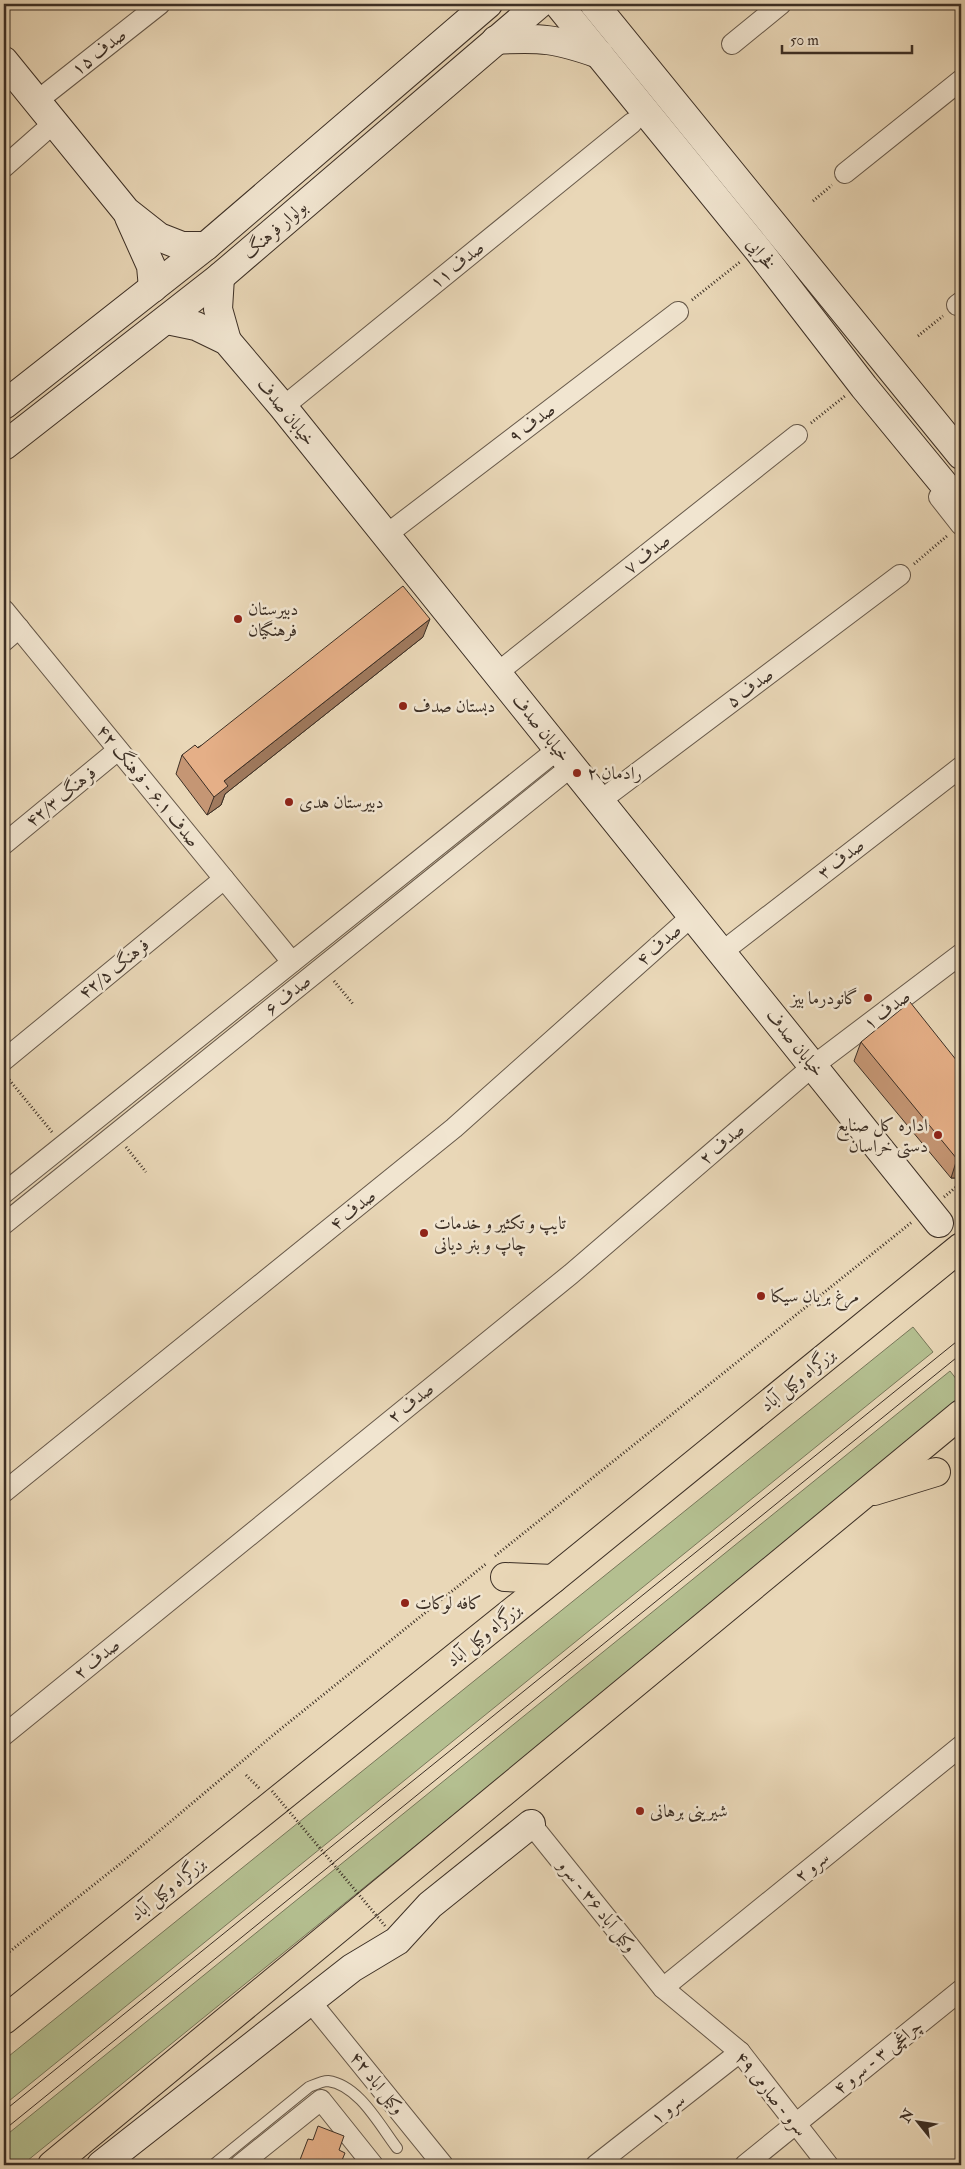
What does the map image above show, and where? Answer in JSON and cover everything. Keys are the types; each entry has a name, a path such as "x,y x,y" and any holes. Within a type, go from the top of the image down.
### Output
{"highway":[{"name":"بزرگراه وکیل آباد","path":"4,2020 553,1579 961,1247"},
{"path":"52,2165 961,1414"},
{"path":"861,1495 936,1472"},
{"path":"506,1577 553,1579"}],"street":[{"name":"صدف ۱۵","path":"37,101 160,4"},
{"name":"بولوار فرهنگ","path":"4,446 220,278 539,4"},
{"name":"فخرایی","path":"558,4 759,251 864,387 961,505"},
{"name":"فخرایی","path":"594,4 619,32 961,455"},
{"path":"619,32 622,4"},
{"path":"732,44 781,4"},
{"name":"بولوار فرهنگ","path":"4,405 206,246 481,7"},
{"path":"496,40 537,37 599,54"},
{"path":"4,61 126,211 159,237 182,246 206,246"},
{"path":"845,173 961,80"},
{"path":"4,167 55,122"},
{"name":"صدف ۱۱","path":"283,407 632,123"},
{"path":"126,211 151,266 153,288"},
{"path":"748,256 961,525"},
{"path":"220,278 218,309 227,341"},
{"name":"صدف ۹","path":"386,535 678,312"},
{"path":"166,320 196,326 227,341"},
{"name":"خیابان صدف","path":"227,341 283,407 933,1216"},
{"path":"36,380 55,406"},
{"name":"صدف ۷","path":"496,673 797,434"},
{"name":"صدف ۵","path":"600,801 900,576"},
{"name":"صدف ۶.۱ - فرهنگ ۴۲","path":"4,610 292,962"},
{"path":"4,641 19,628"},
{"name":"فرهنگ ۴۲/۳","path":"4,844 118,750"},
{"name":"صدف ۶","path":"4,1193 292,962 565,757"},
{"name":"صدف ۶","path":"4,1224 323,967 565,757"},
{"name":"صدف ۳","path":"722,952 961,766"},
{"name":"فرهنگ ۴۲/۵","path":"4,1060 224,879"},
{"name":"صدف ۴","path":"4,1492 454,1128 692,916"},
{"name":"صدف ۱","path":"813,1066 961,954"},
{"name":"صدف ۲","path":"4,1735 570,1274 813,1066"},
{"path":"132,1091 146,1110"},
{"name":"سرو ۲","path":"663,1988 961,1746"},
{"path":"101,2165 352,1968 397,1941 430,1905 531,1824"},
{"name":"وکیل آباد ۳۶ - سرو","path":"531,1824 663,1988"},
{"name":"سرو - صارمی ۴۹","path":"663,1988 740,2052 828,2165"},
{"name":"چراغچی ۳ - سرو ۴","path":"745,2165 961,1990"},
{"name":"وکیل اباد ۴۲","path":"310,2001 443,2165"},
{"name":"سرو ۱","path":"596,2165 740,2052"},
{"path":"229,2163 321,2100 373,2165"}],"lane":[{"path":"229,2163 309,2087 326,2081 341,2085 357,2097 397,2148"}],"path":[{"path":"813,201 845,173"},
{"path":"678,312 748,256"},
{"path":"918,336 959,304"},
{"path":"797,434 854,390"},
{"path":"900,576 961,525"},
{"path":"323,967 353,1004"},
{"path":"4,1072 64,1146"},
{"path":"116,1134 146,1172"},
{"path":"4,1956 125,1860 272,1736 933,1216 961,1183"},
{"path":"246,1775 262,1790"},
{"path":"272,1791 386,1927"}],"green space":[{"path":"913,1327 933,1352 4,2105 4,2060"},
{"path":"950,1371 961,1385 961,1403 22,2165 4,2165 4,2137"}],"building":[{"path":"403,586 430,619 224,781 228,786 214,797 182,755 195,745 198,748"},
{"name":"اداره کل صنایع دستی خراسان","path":"910,1002 961,1066 961,1160 957,1159 861,1042"},
{"path":"318,2126 344,2136 339,2150 345,2153 340,2165 298,2165 308,2139 313,2140"}],"tram line":[{"path":"4,2111 961,1338"},
{"path":"4,2130 961,1354"}],"place":[{"name":"دبیرستان فرهنگیان","path":"238,619"},
{"name":"دبستان صدف","path":"403,706"},
{"name":"رادمان ۲","path":"577,773"},
{"name":"دبیرستان هدی","path":"289,802"},
{"name":"گانودرما بیز","path":"868,998"},
{"name":"اداره کل صنایع دستی خراسان","path":"938,1135"},
{"name":"تایپ و تکثیر و خدمات چاپ و بنر دیانی","path":"424,1233"},
{"name":"مرغ بریان سیکا","path":"761,1296"},
{"name":"کافه لوکات","path":"405,1603"},
{"name":"شیرینی برهانی","path":"640,1811"}]}
